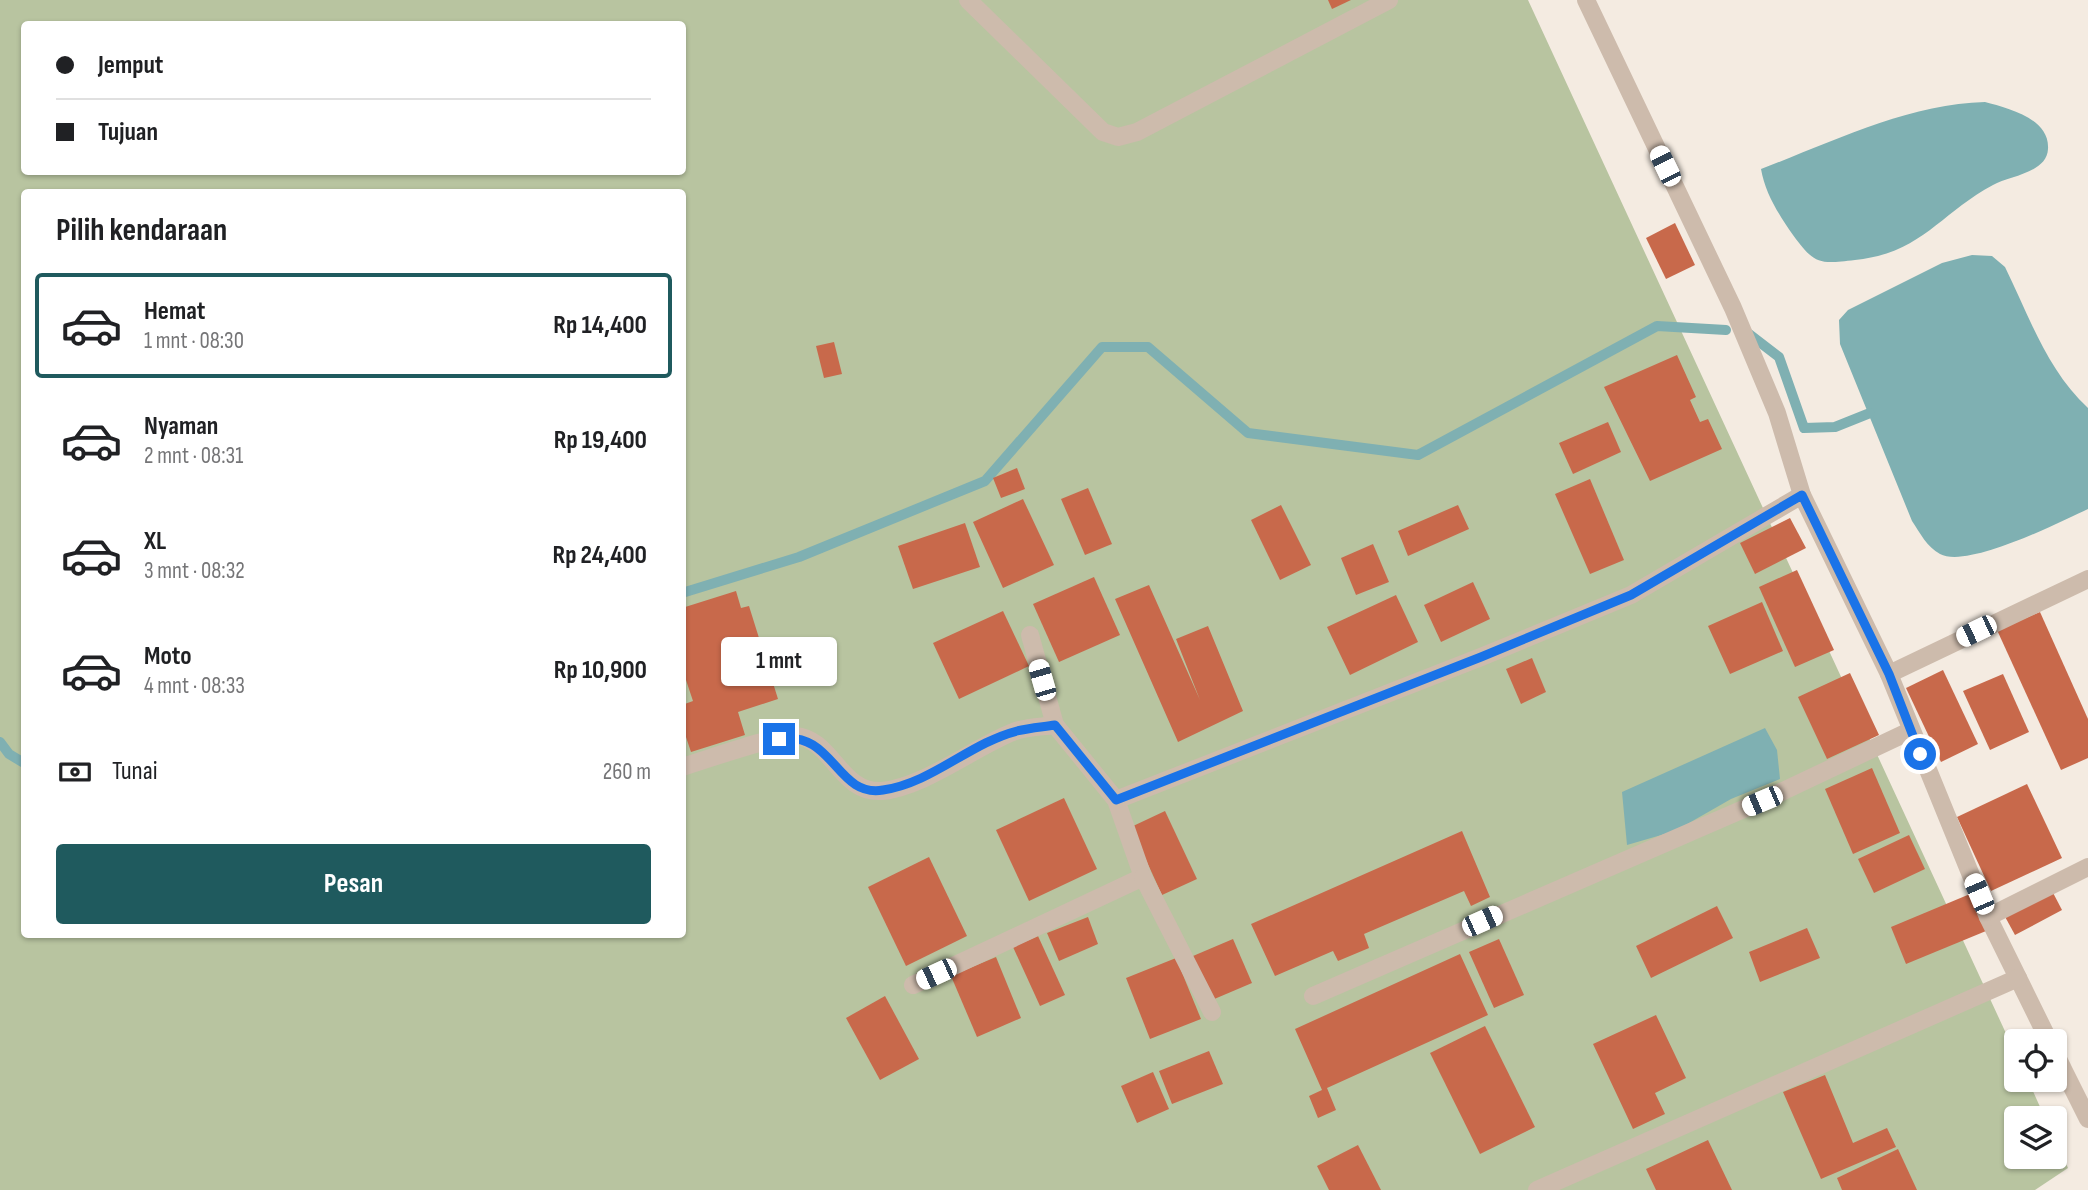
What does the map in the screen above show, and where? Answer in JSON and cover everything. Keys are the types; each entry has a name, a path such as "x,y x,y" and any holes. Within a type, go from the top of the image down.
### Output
{"street":[{"path":"968,0 1103,132 1118,136 1137,132 1389,0"},
{"path":"1586,0 1738,319 1777,413 1802,495 1889,674 1988,917 2043,1029"},
{"path":"1116,800 1481,657 1631,595 1802,495"},
{"path":"1889,674 2088,579"},
{"path":"1030,635 1055,725 1116,800 1143,877 1212,1013"},
{"path":"686,766 796,736 818,746 843,776 865,788 881,791 913,781 1015,731 1055,725"},
{"path":"1313,996 1762,801 1910,731"},
{"path":"1988,917 2088,867"},
{"path":"913,985 1143,877"},
{"path":"1537,1190 1607,1156 2018,978"},
{"path":"2067,1077 2088,1119"}],"green space":[{"path":"0,0 1528,0 2004,1029 2004,1092 2033,1092 2040,1106 2004,1106 2004,1169 2066,1169 2035,1190 0,1190"}],"water":[{"path":"1985,102 2015,111 2035,122 2047,138 2046,157 2034,169 1993,185 1974,196 1929,231 1897,249 1855,260 1819,260 1807,252 1793,235 1769,195 1761,169 1899,117 1956,104"},
{"path":"1972,255 1992,256 2005,267 2050,360 2088,408 2088,509 1992,550 1953,557 1940,554 1931,548 1912,521 1840,344 1839,320 1848,310 1942,263"},
{"path":"1765,728 1777,750 1780,779 1731,799 1675,831 1627,845 1622,792"}],"building":[{"path":"1328,0 1351,0 1332,9"},
{"path":"1675,223 1695,265 1666,279 1646,238"},
{"path":"834,342 842,374 824,378 816,346"},
{"path":"1677,355 1696,397 1690,400 1700,422 1708,419 1722,449 1650,481 1604,387"},
{"path":"1608,422 1621,452 1573,474 1559,443"},
{"path":"1017,468 1025,489 1001,498 993,478"},
{"path":"1590,479 1624,560 1590,574 1555,494"},
{"path":"1088,488 1112,544 1085,555 1061,499"},
{"path":"1023,499 1054,565 1003,588 973,522"},
{"path":"1281,505 1311,565 1280,580 1251,520"},
{"path":"1458,505 1469,529 1408,556 1398,531"},
{"path":"1790,518 1806,548 1755,574 1740,543"},
{"path":"965,523 980,567 913,589 898,546"},
{"path":"1373,544 1389,582 1356,595 1341,558"},
{"path":"1797,570 1834,650 1795,667 1759,587"},
{"path":"1094,577 1120,635 1059,662 1033,604"},
{"path":"1473,582 1490,619 1441,642 1424,605"},
{"path":"1149,585 1200,700 1176,639 1208,626 1243,711 1178,742 1115,599"},
{"path":"736,591 741,608 749,606 778,699 738,712 745,735 691,752 686,737 686,704 693,701 686,680 686,607"},
{"path":"1396,595 1418,642 1350,675 1327,627"},
{"path":"1762,602 1783,651 1730,674 1708,626"},
{"path":"1003,611 1029,666 959,699 933,643"},
{"path":"2040,612 2088,719 2088,758 2061,770 1997,630"},
{"path":"1532,658 1546,692 1521,704 1506,669"},
{"path":"1943,670 1978,744 1941,762 1906,688"},
{"path":"1850,673 1879,735 1827,759 1798,697"},
{"path":"2003,674 2029,732 1990,750 1963,691"},
{"path":"1872,768 1900,833 1853,854 1825,789"},
{"path":"2027,784 2062,858 1991,891 1957,817"},
{"path":"1064,798 1097,869 1029,901 996,830"},
{"path":"1165,811 1197,879 1162,895 1131,827"},
{"path":"1462,831 1490,897 1471,906 1464,891 1364,934 1369,948 1338,961 1333,951 1275,976 1251,924"},
{"path":"1909,835 1925,869 1874,893 1858,859"},
{"path":"929,857 967,936 906,966 868,887"},
{"path":"2050,887 2062,910 2015,935 2003,913"},
{"path":"1970,894 1986,931 1906,964 1891,927"},
{"path":"1717,906 1733,938 1651,978 1636,946"},
{"path":"1088,917 1098,944 1059,961 1047,933"},
{"path":"1807,928 1820,958 1760,982 1749,952"},
{"path":"1038,936 1065,995 1040,1006 1013,947"},
{"path":"1233,939 1252,983 1212,1000 1193,956"},
{"path":"1499,939 1524,995 1494,1008 1469,952"},
{"path":"1460,954 1488,1015 1327,1088 1336,1110 1318,1118 1309,1096 1322,1090 1295,1029"},
{"path":"996,957 1021,1018 977,1037 951,976"},
{"path":"1176,958 1201,1019 1150,1039 1126,978"},
{"path":"885,996 919,1059 880,1080 846,1018"},
{"path":"1656,1015 1686,1078 1655,1093 1665,1114 1633,1129 1593,1044"},
{"path":"1485,1026 1535,1127 1480,1154 1430,1053"},
{"path":"1209,1051 1223,1084 1172,1104 1159,1071"},
{"path":"1153,1072 1169,1109 1137,1123 1121,1086"},
{"path":"1825,1075 1853,1143 1887,1128 1896,1147 1821,1179 1783,1092"},
{"path":"1708,1140 1732,1190 1656,1190 1646,1169"},
{"path":"1358,1145 1381,1190 1329,1190 1317,1166"},
{"path":"1898,1149 1917,1190 1842,1190 1837,1178"}],"waterway":[{"path":"686,592 799,557 985,481 1102,347 1148,347 1248,433 1418,455 1657,326 1726,330"},
{"path":"1749,334 1779,357 1804,428 1835,427 1870,413"},
{"path":"0,742 9,754 21,761"}],"route":[{"path":"779,739 796,736 818,746 843,776 865,788 881,791 913,781 1015,731 1055,725 1116,800 1481,657 1631,595 1802,495 1889,674 1920,754"}]}
